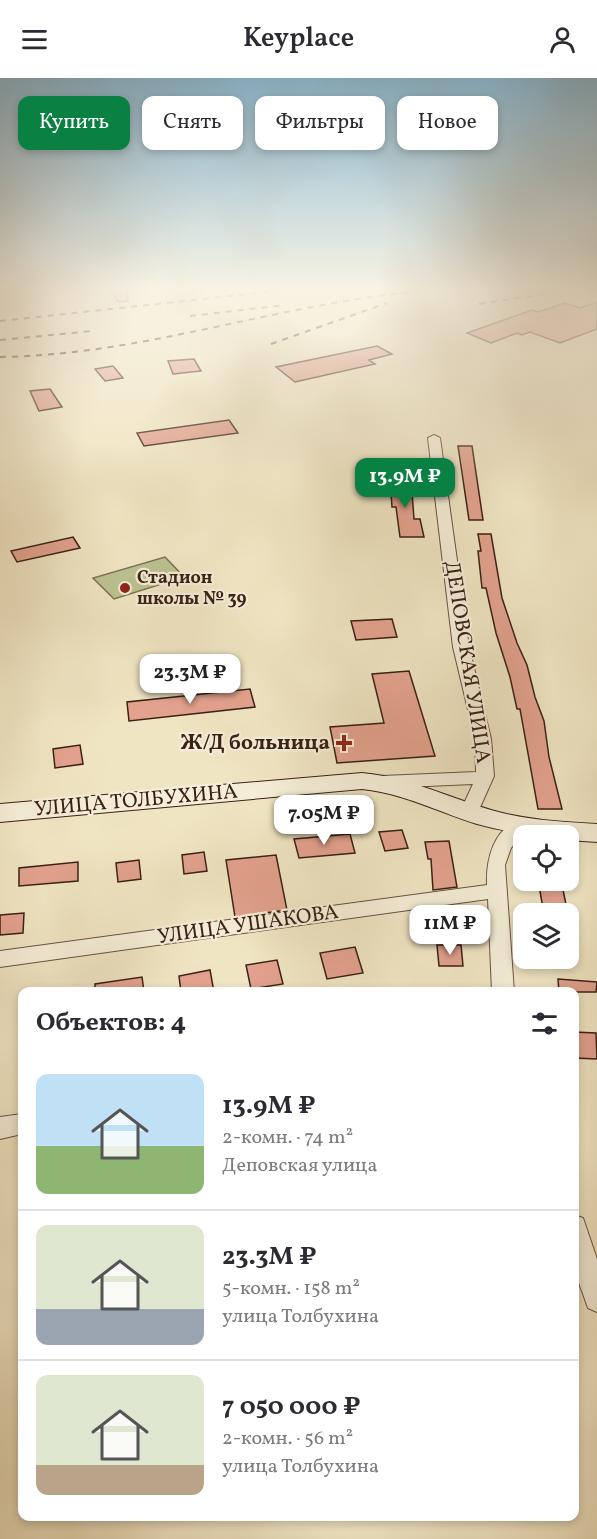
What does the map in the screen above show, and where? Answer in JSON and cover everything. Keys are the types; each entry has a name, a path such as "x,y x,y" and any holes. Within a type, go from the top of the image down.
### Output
{"street":[{"name":"ДЕПОВСКАЯ УЛИЦА","path":"434,438 461,647 483,739 485,776 469,812"},
{"name":"УЛИЦА ТОЛБУХИНА","path":"0,813 345,782 457,780 485,776"},
{"name":"УЛИЦА ТОЛБУХИНА","path":"379,782 400,786 469,812 517,825"},
{"name":"УЛИЦА ТОЛБУХИНА","path":"579,832 597,833"},
{"path":"503,987 496,864 502,845 513,834"},
{"name":"УЛИЦА УШАКОВА","path":"0,959 496,891"},
{"path":"0,1128 18,1125"},
{"path":"579,1243 597,1299"}],"green space":[{"name":"Стадион школы № 39","path":"165,557 184,577 114,599 93,578"}],"building":[{"path":"333,355 387,355 369,360 375,364 295,382 276,367"},
{"path":"194,359 201,371 173,374 168,361"},
{"path":"113,366 123,378 105,381 95,369"},
{"path":"50,389 62,407 39,411 30,391"},
{"path":"229,420 238,433 144,446 137,433"},
{"path":"458,446 472,446 483,520 469,520"},
{"path":"390,479 411,480 414,519 420,519 424,537 400,537 396,507 392,507"},
{"path":"478,534 491,534 502,598 527,665 544,721 549,757 562,809 538,809 520,709 517,709 486,588 482,588"},
{"path":"73,537 80,548 17,562 11,551"},
{"path":"392,619 397,637 356,640 351,621"},
{"path":"409,671 435,756 337,763 330,727 384,723 372,674"},
{"path":"250,689 255,707 129,721 127,702"},
{"path":"80,745 83,764 55,768 53,749"},
{"path":"402,830 408,848 385,851 379,832"},
{"path":"350,834 355,853 299,858 294,839"},
{"path":"449,841 457,887 433,890 431,859 428,859 425,842"},
{"path":"204,852 207,871 184,874 182,855"},
{"path":"276,855 287,910 235,917 226,860"},
{"path":"139,860 141,879 118,882 116,863"},
{"path":"78,862 78,881 19,886 19,868"},
{"path":"540,891 563,891 566,903 542,903"},
{"path":"24,913 23,933 0,935 0,915"},
{"path":"437,945 461,945 463,966 439,966"},
{"path":"355,947 363,973 327,979 320,953"},
{"path":"277,960 283,984 251,987 246,965"},
{"path":"210,970 213,987 180,987 179,976"},
{"path":"142,977 143,987 95,987 95,984"},
{"path":"558,979 597,982 596,992 579,992 579,987 559,987"},
{"path":"579,1032 596,1033 597,1059 579,1058"}],"railway":[{"path":"0,357 38,355"}],"place":[{"name":"Стадион школы № 39","path":"125,588"},
{"name":"Ж/Д больница","path":"344,743"}]}
